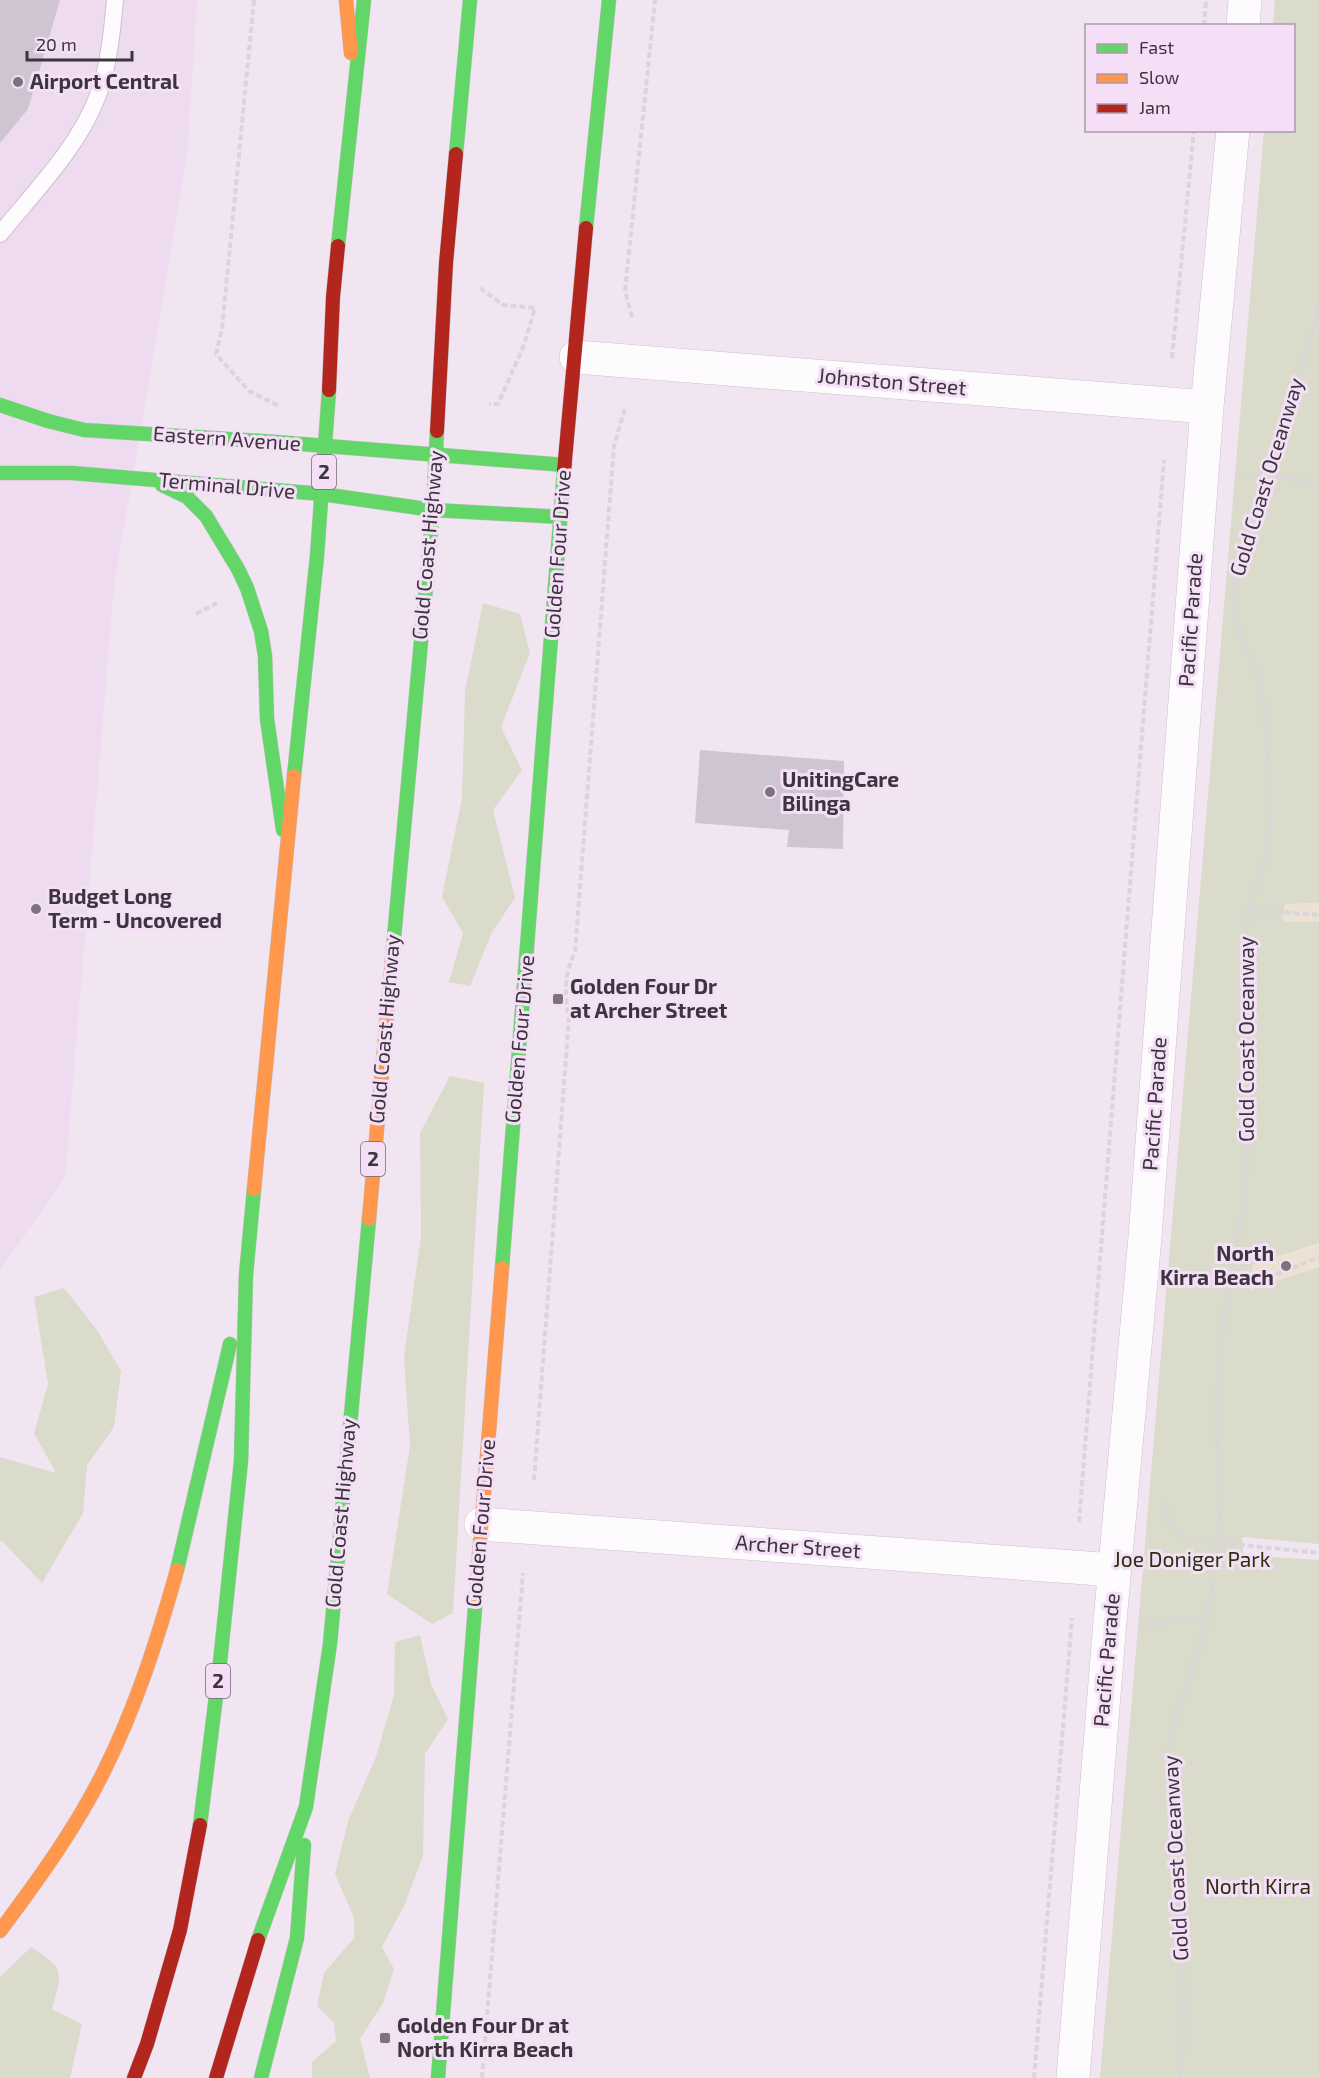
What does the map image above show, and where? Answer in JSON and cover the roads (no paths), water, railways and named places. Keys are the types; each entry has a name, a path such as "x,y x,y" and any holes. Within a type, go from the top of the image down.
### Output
{"main road":[{"path":"346,0 354,94"},
{"name":"2","path":"134,2078 147,2044 180,1930 201,1819 219,1672 241,1461 246,1275 322,495 333,297 364,0"},
{"name":"Gold Coast Highway","path":"216,2078 262,1927 306,1808 330,1644 432,510 446,263 470,0"},
{"name":"Golden Four Drive","path":"438,2078 565,465 609,0"},
{"name":"Eastern Avenue","path":"0,405 84,430 565,465"},
{"name":"Terminal Drive","path":"0,473 72,472 322,495 432,510 561,517"},
{"path":"141,479 179,492 196,505 206,516 247,588 261,631 265,656 267,719 286,849"},
{"path":"0,1931 49,1866 86,1806 115,1748 141,1686 161,1629 177,1568 246,1275"},
{"path":"261,2078 297,1938 306,1808"}],"street":[{"path":"1243,24 1245,0"},
{"name":"Pacific Parade","path":"1073,2078 1114,1570 1145,1237 1207,407 1233,132"},
{"name":"Johnston Street","path":"576,357 1207,407"},
{"name":"Archer Street","path":"481,1524 1114,1570"}],"lane":[{"path":"0,234 72,144 98,96 111,40 115,0"}],"place":[{"name":"Airport Central","path":"18,82"},
{"name":"UnitingCare Bilinga","path":"770,792"},
{"name":"Budget Long Term - Uncovered","path":"36,909"},
{"name":"Golden Four Dr at Archer Street","path":"558,999"},
{"name":"North Kirra Beach","path":"1286,1266"},
{"name":"Golden Four Dr at North Kirra Beach","path":"385,2038"}],"park label":[{"name":"Joe Doniger Park","path":"1192,1560"},
{"name":"North Kirra","path":"1258,1887"}]}
